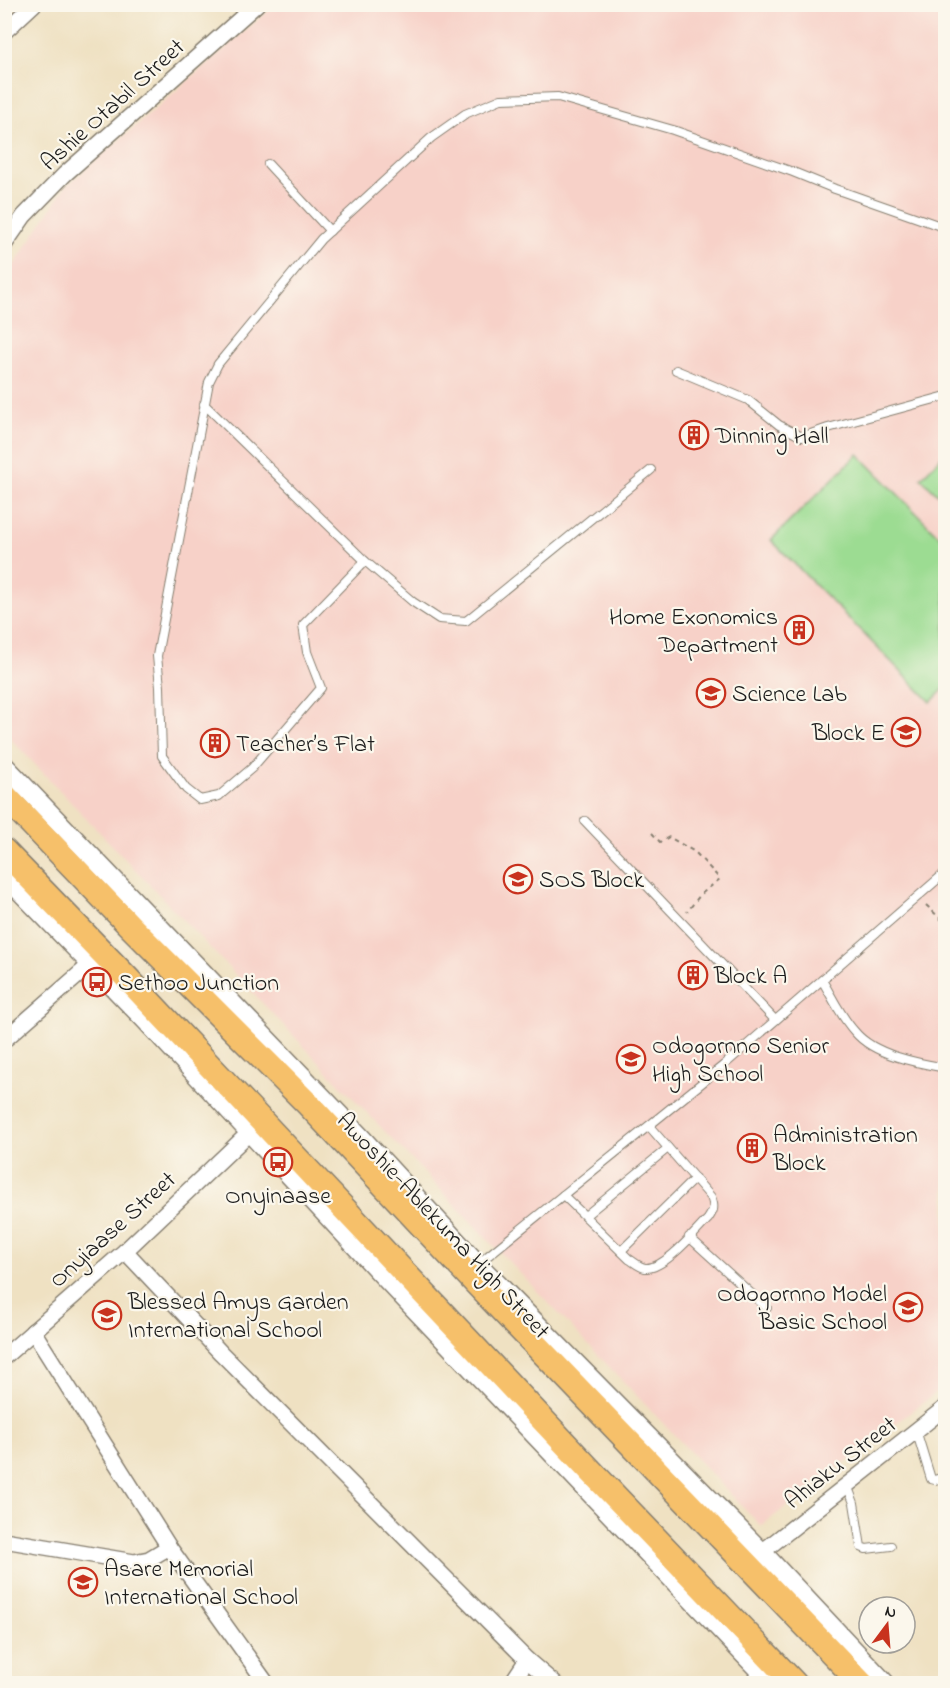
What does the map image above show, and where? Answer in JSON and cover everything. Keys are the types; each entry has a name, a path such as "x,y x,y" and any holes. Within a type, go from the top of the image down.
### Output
{"main road":[{"name":"Awoshie-Ablekuma High Street","path":"4,795 130,926 299,1095 353,1140 474,1281 862,1683"},
{"path":"4,851 126,977 391,1271 597,1477 795,1683"},
{"path":"126,977 144,1019"}],"street":[{"path":"4,32 34,4"},
{"name":"Ashie Otabil Street","path":"4,245 24,216 54,186 257,4"},
{"name":"Awoshie-Ablekuma High Street","path":"4,765 353,1140 762,1552 886,1683"},
{"path":"4,875 144,1019 249,1133 391,1271 772,1683"},
{"path":"4,1040 91,964"},
{"name":"Onyiaase Street","path":"4,1357 125,1251 249,1133"},
{"path":"125,1251 221,1353 527,1660 555,1683"},
{"path":"33,1331 169,1546 264,1683"},
{"name":"Ahiaku Street","path":"762,1552 945,1407"},
{"path":"4,1540 134,1562 149,1559 169,1546"},
{"path":"511,1683 527,1660"}],"lane":[{"path":"365,561 303,625 307,652 321,688 252,768 219,796 200,800 186,789 162,756 157,656 209,382 218,364 321,239 431,138 465,114 501,99 558,97 673,130 945,228"},
{"path":"268,164 330,231"},
{"path":"676,370 748,400 779,425 802,437 945,396"},
{"path":"204,404 365,561 413,602 439,620 466,621 651,470"},
{"path":"585,821 775,1020"},
{"path":"478,1264 724,1065 945,872"},
{"path":"822,980 848,1022 863,1040 894,1055 945,1068"},
{"path":"563,1195 639,1266 653,1267 663,1262 708,1219 714,1205 711,1197 649,1126"},
{"path":"585,1216 668,1148"},
{"path":"621,1251 695,1178"},
{"path":"689,1237 766,1308"},
{"path":"916,1430 931,1479 935,1480 945,1476"},
{"path":"847,1485 854,1503 861,1548 866,1550 891,1546"}],"path":[{"path":"652,832 660,842 669,837 695,852 720,879 700,896 686,914"},
{"path":"918,896 945,924"}],"shaded area":[{"name":"Odogornno Senior High School","path":"275,5 945,5 945,1394 941,1389 761,1526 5,733 5,279 65,187"}],"green space":[{"path":"945,453 945,501 921,478"},
{"path":"858,454 945,542 945,688 931,702 771,540"}],"place":[{"name":"Dinning Hall","path":"694,435"},
{"name":"Home Exonomics Department","path":"799,630"},
{"name":"Science Lab","path":"711,693"},
{"name":"Block E","path":"906,732"},
{"name":"Teacher’s Flat","path":"215,743"},
{"name":"SOS Block","path":"518,879"},
{"name":"Block A","path":"693,975"},
{"name":"Sethoo Junction","path":"97,982"},
{"name":"Odogornno Senior High School","path":"631,1059"},
{"name":"Administration Block","path":"752,1148"},
{"name":"Onyinaase","path":"278,1162"},
{"name":"Odogornno Model Basic School","path":"908,1307"},
{"name":"Blessed Amys Garden International School","path":"107,1315"},
{"name":"Asare Memorial International School","path":"83,1582"}]}
